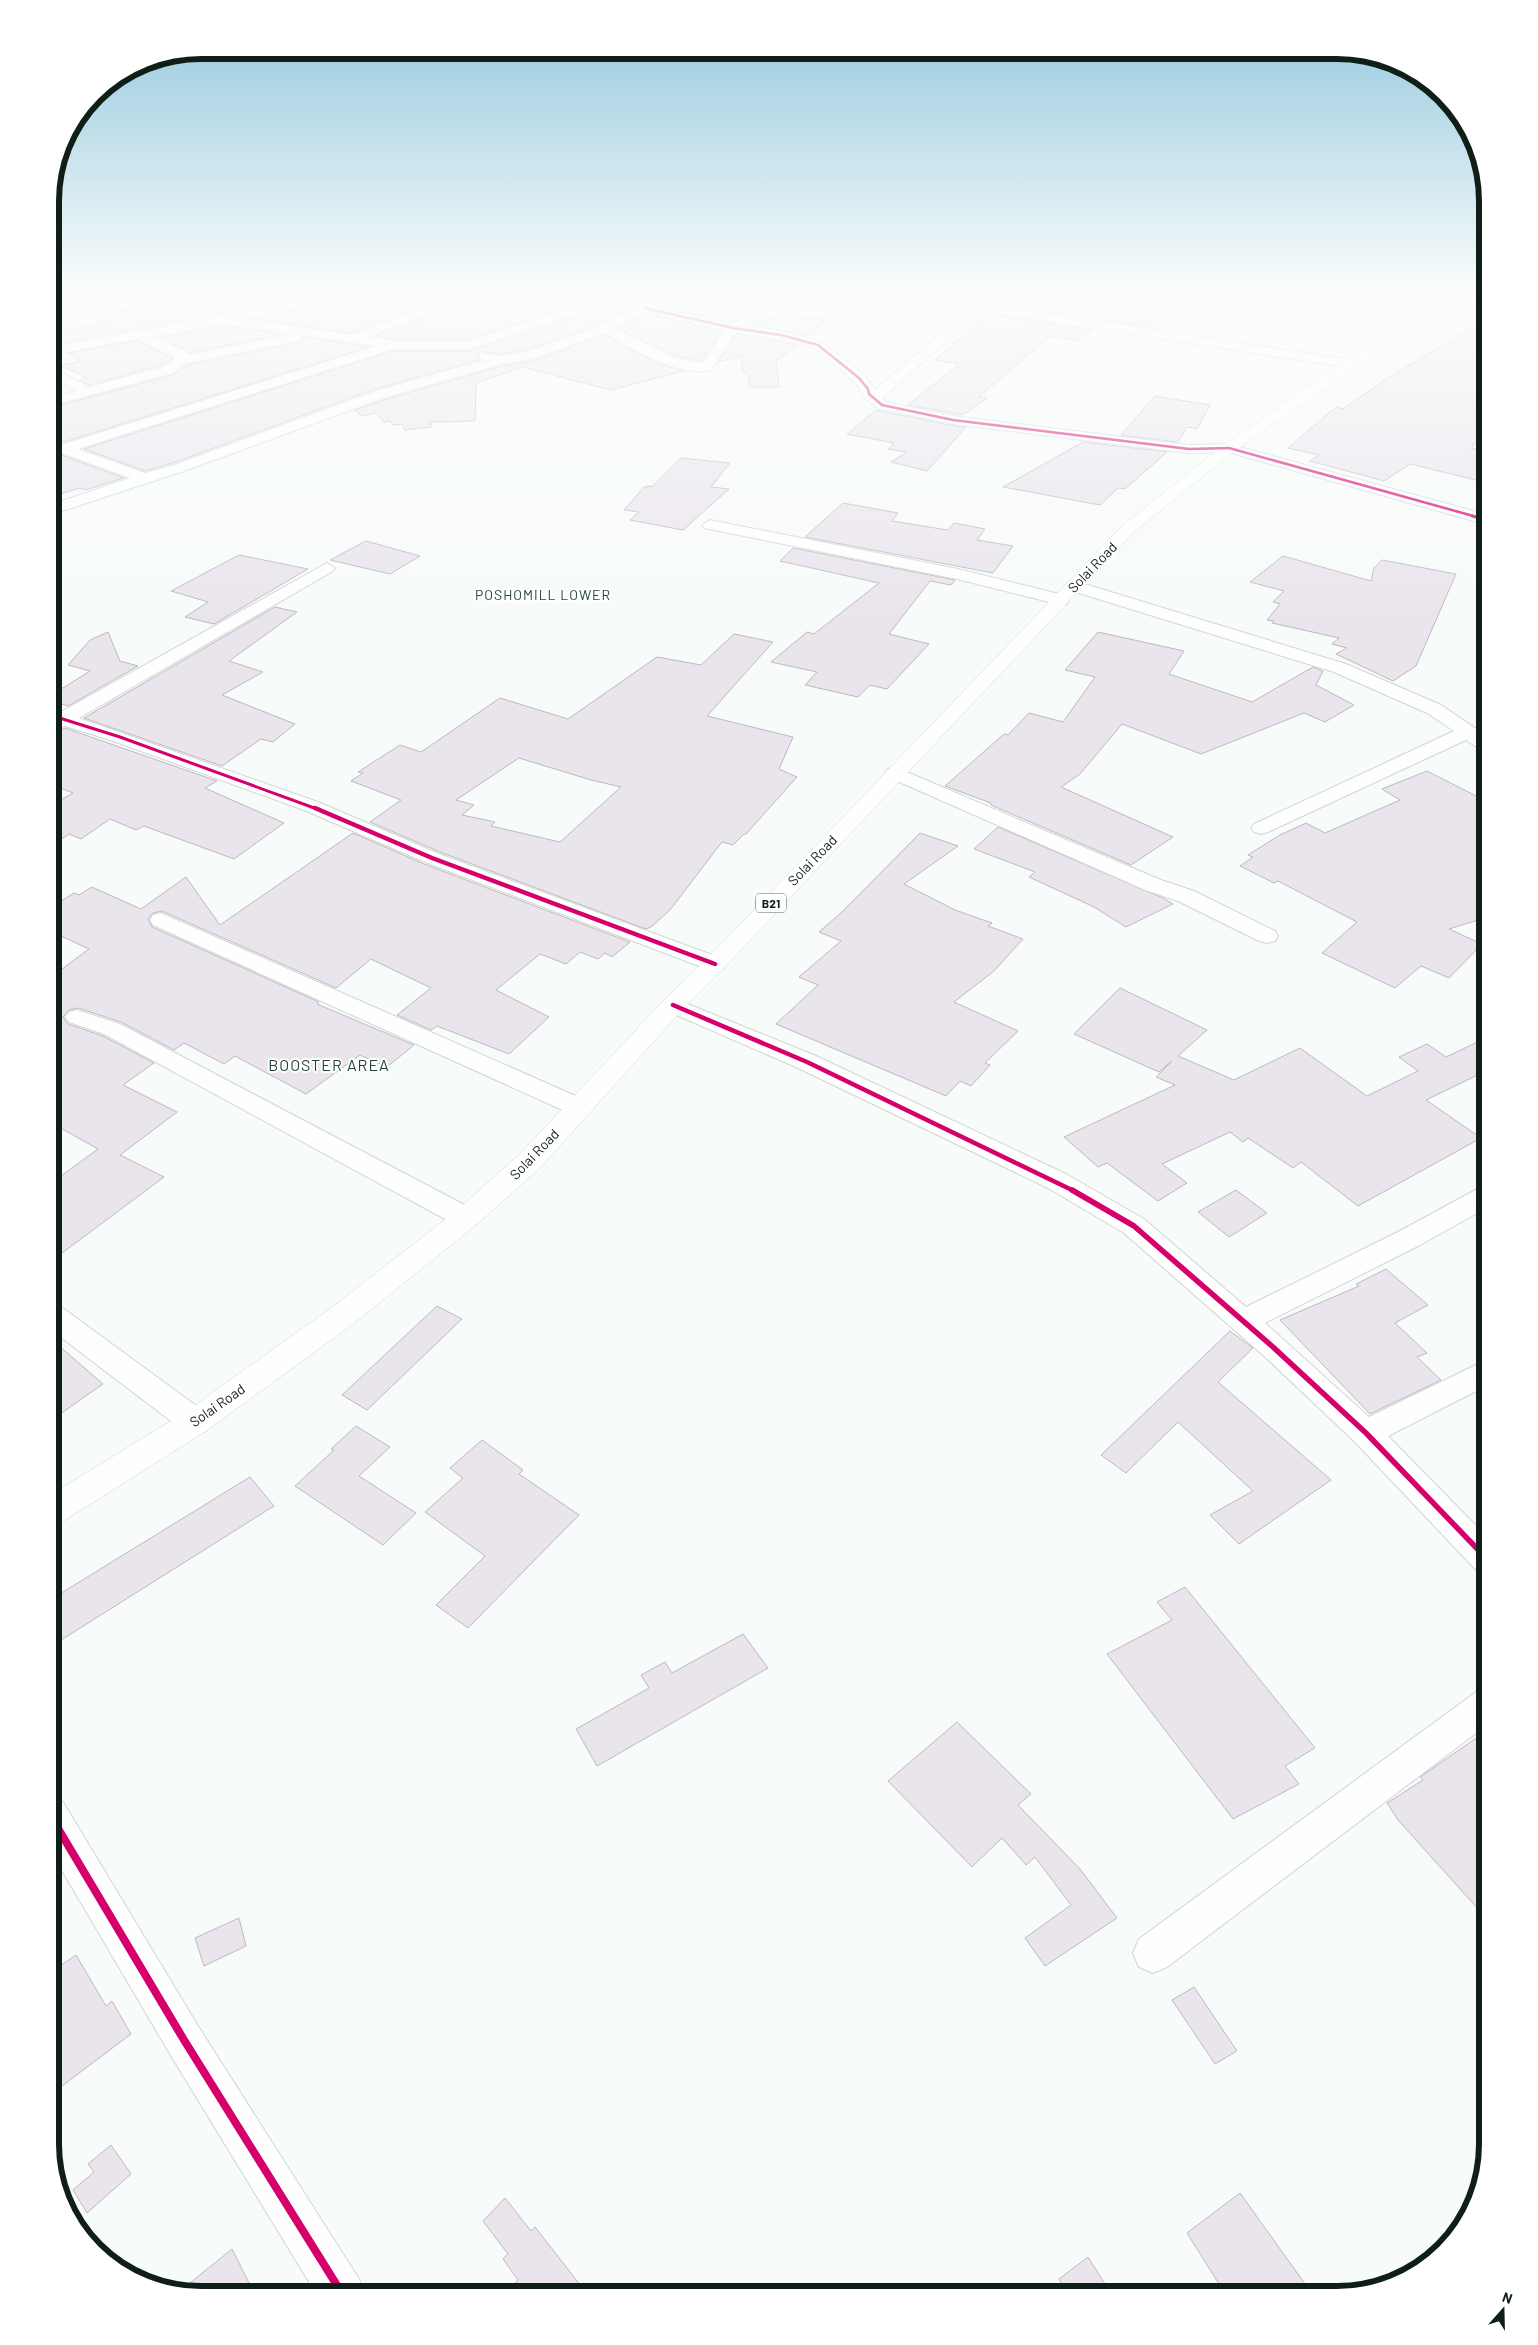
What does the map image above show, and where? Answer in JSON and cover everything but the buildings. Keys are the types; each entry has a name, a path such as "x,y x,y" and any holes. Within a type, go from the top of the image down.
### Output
{"highway":[{"name":"Solai Road","path":"59,1506 195,1422 342,1316 466,1218 530,1161 672,1005 715,964 1127,530 1229,448 1295,402"}],"street":[{"path":"64,449 212,402"},
{"path":"59,507 182,467 358,402"},
{"path":"879,402 882,405 953,420 1188,449 1229,448 1479,517"},
{"path":"59,447 144,478"},
{"path":"710,525 958,574 1068,593 1340,668 1434,709 1479,740"},
{"path":"59,718 327,568"},
{"path":"59,721 120,737 311,806 432,858 715,964"},
{"path":"1261,828 1466,732"},
{"path":"895,773 1153,885 1186,896 1267,936"},
{"path":"161,920 578,1107"},
{"path":"672,1005 808,1062 1057,1181 1134,1226 1243,1321 1366,1433 1479,1551"},
{"path":"77,1017 112,1029 466,1218"},
{"path":"1243,1321 1410,1238 1479,1200"},
{"path":"59,1321 195,1422"},
{"path":"1366,1433 1479,1376"},
{"path":"1153,1953 1479,1710"},
{"path":"59,1831 184,2040 337,2286"}],"cycle path":[{"path":"879,402 882,405 953,420 1189,449 1229,448 1479,517"},
{"path":"59,718 120,737 311,806 432,858 715,964"},
{"path":"673,1005 807,1062 1057,1181 1134,1226 1273,1347 1366,1433 1479,1551"},
{"path":"59,1830 184,2040 337,2286"}],"district":[{"name":"POSHOMILL LOWER","path":"543,594"},
{"name":"BOOSTER AREA","path":"329,1064"}]}
